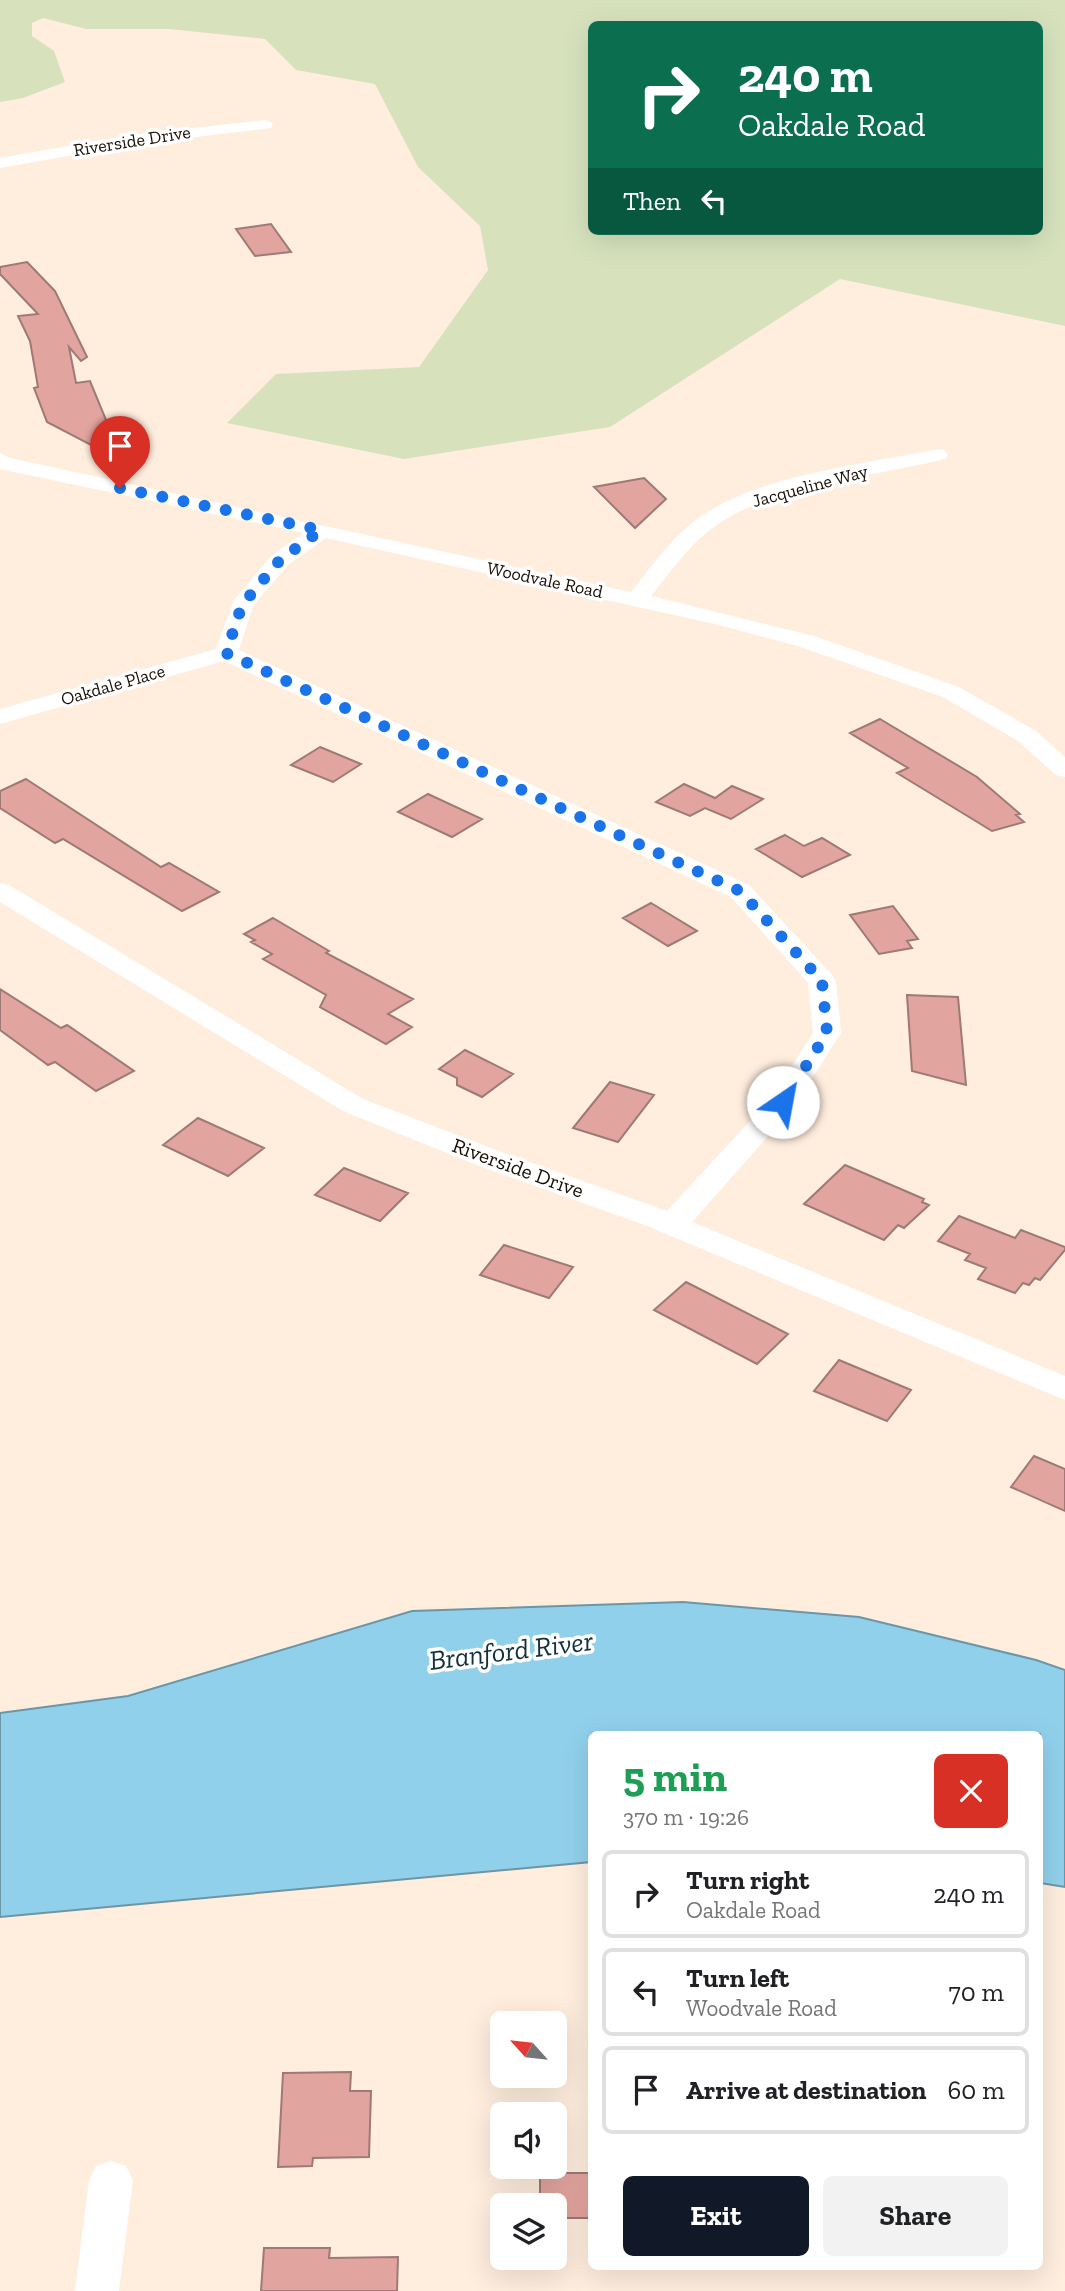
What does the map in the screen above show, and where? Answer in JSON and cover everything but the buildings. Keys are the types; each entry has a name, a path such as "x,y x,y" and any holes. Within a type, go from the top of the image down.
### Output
{"street":[{"name":"Riverside Drive","path":"0,163 130,140 265,125"},
{"name":"Jacqueline Way","path":"636,600 704,525 733,506 792,487 938,455"},
{"name":"Woodvale Road","path":"5,465 321,530 806,641 951,692 1027,736 1065,769"},
{"path":"321,530 280,560 242,605 226,653 740,891 822,981 827,1033 783,1102 672,1225"},
{"name":"Oakdale Place","path":"0,717 226,653"},
{"name":"Riverside Drive","path":"0,891 353,1105 493,1160 672,1225 1065,1389"},
{"path":"97,2291 111,2180"}],"green space":[{"path":"0,0 1065,0 1065,326 840,279 610,427 404,459 227,423 276,374 419,367 488,270 480,226 418,167 375,84 296,70 265,39 169,29 86,29 43,18 32,23 32,36 54,51 65,82 23,98 0,102"}],"water":[{"name":"Branford River","path":"683,1602 859,1617 1036,1660 1065,1670 1065,1887 1043,1883 1043,1731 588,1731 588,1862 0,1917 0,1713 128,1696 412,1611"}],"route":[{"path":"120,488 321,530 280,560 242,605 226,653 740,891 822,981 827,1033 783,1102"}]}
